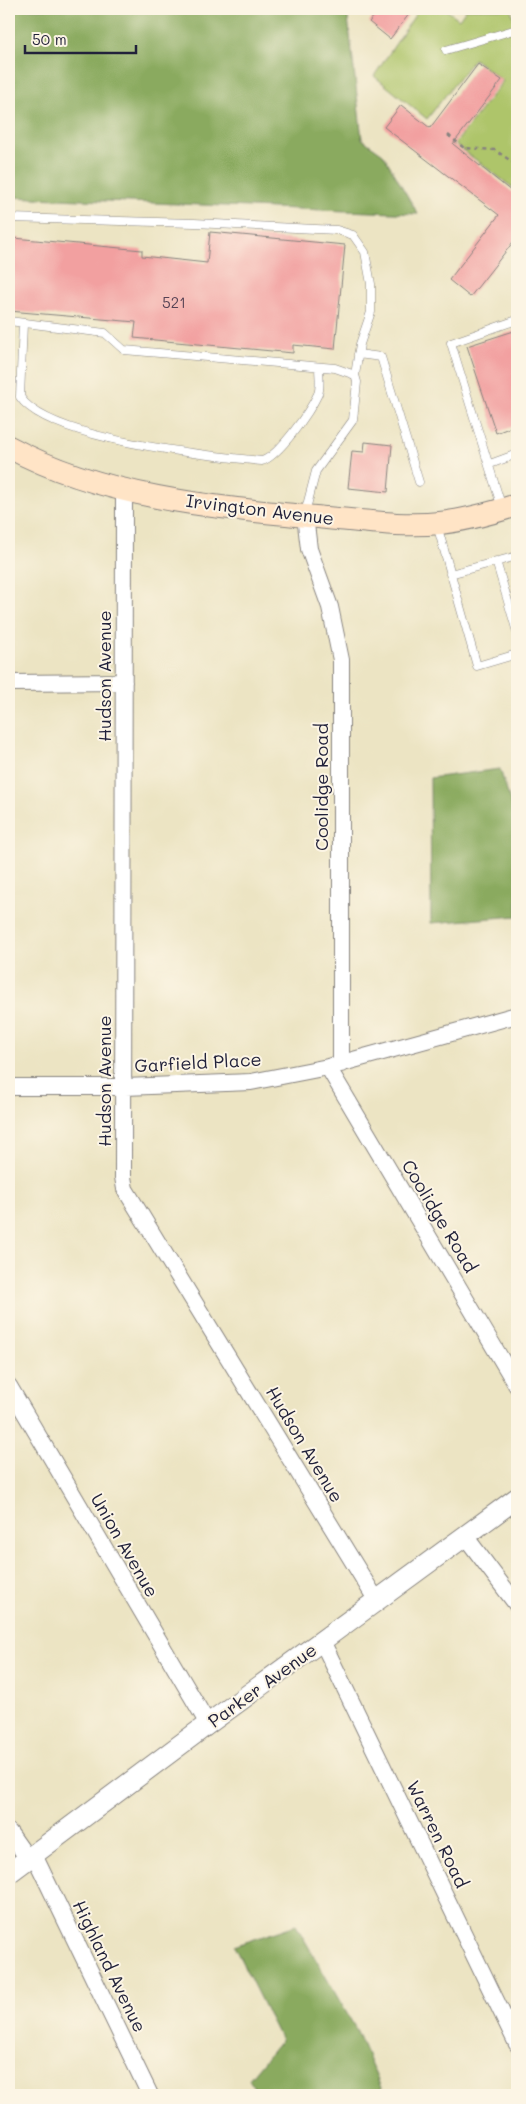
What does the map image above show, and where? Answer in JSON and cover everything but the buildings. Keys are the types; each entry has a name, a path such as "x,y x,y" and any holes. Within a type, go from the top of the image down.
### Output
{"main road":[{"name":"Irvington Avenue","path":"9,447 53,468 124,490 202,504 396,524 436,524 464,520 510,507"}],"street":[{"name":"Hudson Avenue","path":"124,490 125,1086 123,1177 125,1189 377,1601"},
{"name":"Coolidge Road","path":"305,516 309,549 330,607 341,660 335,1066 517,1386"},
{"path":"9,682 124,682"},
{"name":"Garfield Place","path":"9,1086 125,1086 251,1082 335,1066 517,1015"},
{"name":"Union Avenue","path":"9,1386 208,1724"},
{"name":"Parker Avenue","path":"9,1873 208,1724 517,1498"},
{"path":"465,1536 517,1605"},
{"name":"Warren Road","path":"322,1641 515,2035"},
{"name":"Highland Avenue","path":"9,1832 31,1857 150,2095"}],"lane":[{"path":"446,50 517,29"},
{"path":"9,218 194,223 337,230 353,236 364,252 371,284 371,312 358,354 355,376 357,382 353,420 316,471 305,516"},
{"path":"510,507 480,439 451,343 517,320"},
{"path":"9,321 105,333 124,350 335,368 355,376"},
{"path":"23,323 20,397 26,406 45,417 103,437 191,454 262,461 271,459 282,447 319,392 319,367"},
{"path":"358,354 381,357 419,482"},
{"path":"490,464 517,454"},
{"path":"436,524 477,666 517,654"},
{"path":"450,574 517,556"},
{"path":"496,561 517,632"}],"path":[{"path":"448,135 464,148 495,150 517,165"}],"green space":[{"path":"9,9 347,9 362,139 383,154 418,214 9,197"},
{"path":"419,9 445,9 459,19 466,9 511,9 517,30 517,191 455,144 503,81 474,59 427,119 374,76"},
{"path":"500,769 517,823 517,916 431,923 430,778"},
{"path":"296,1925 357,2031 384,2095 258,2095 249,2079 281,2040 234,1946"}]}
